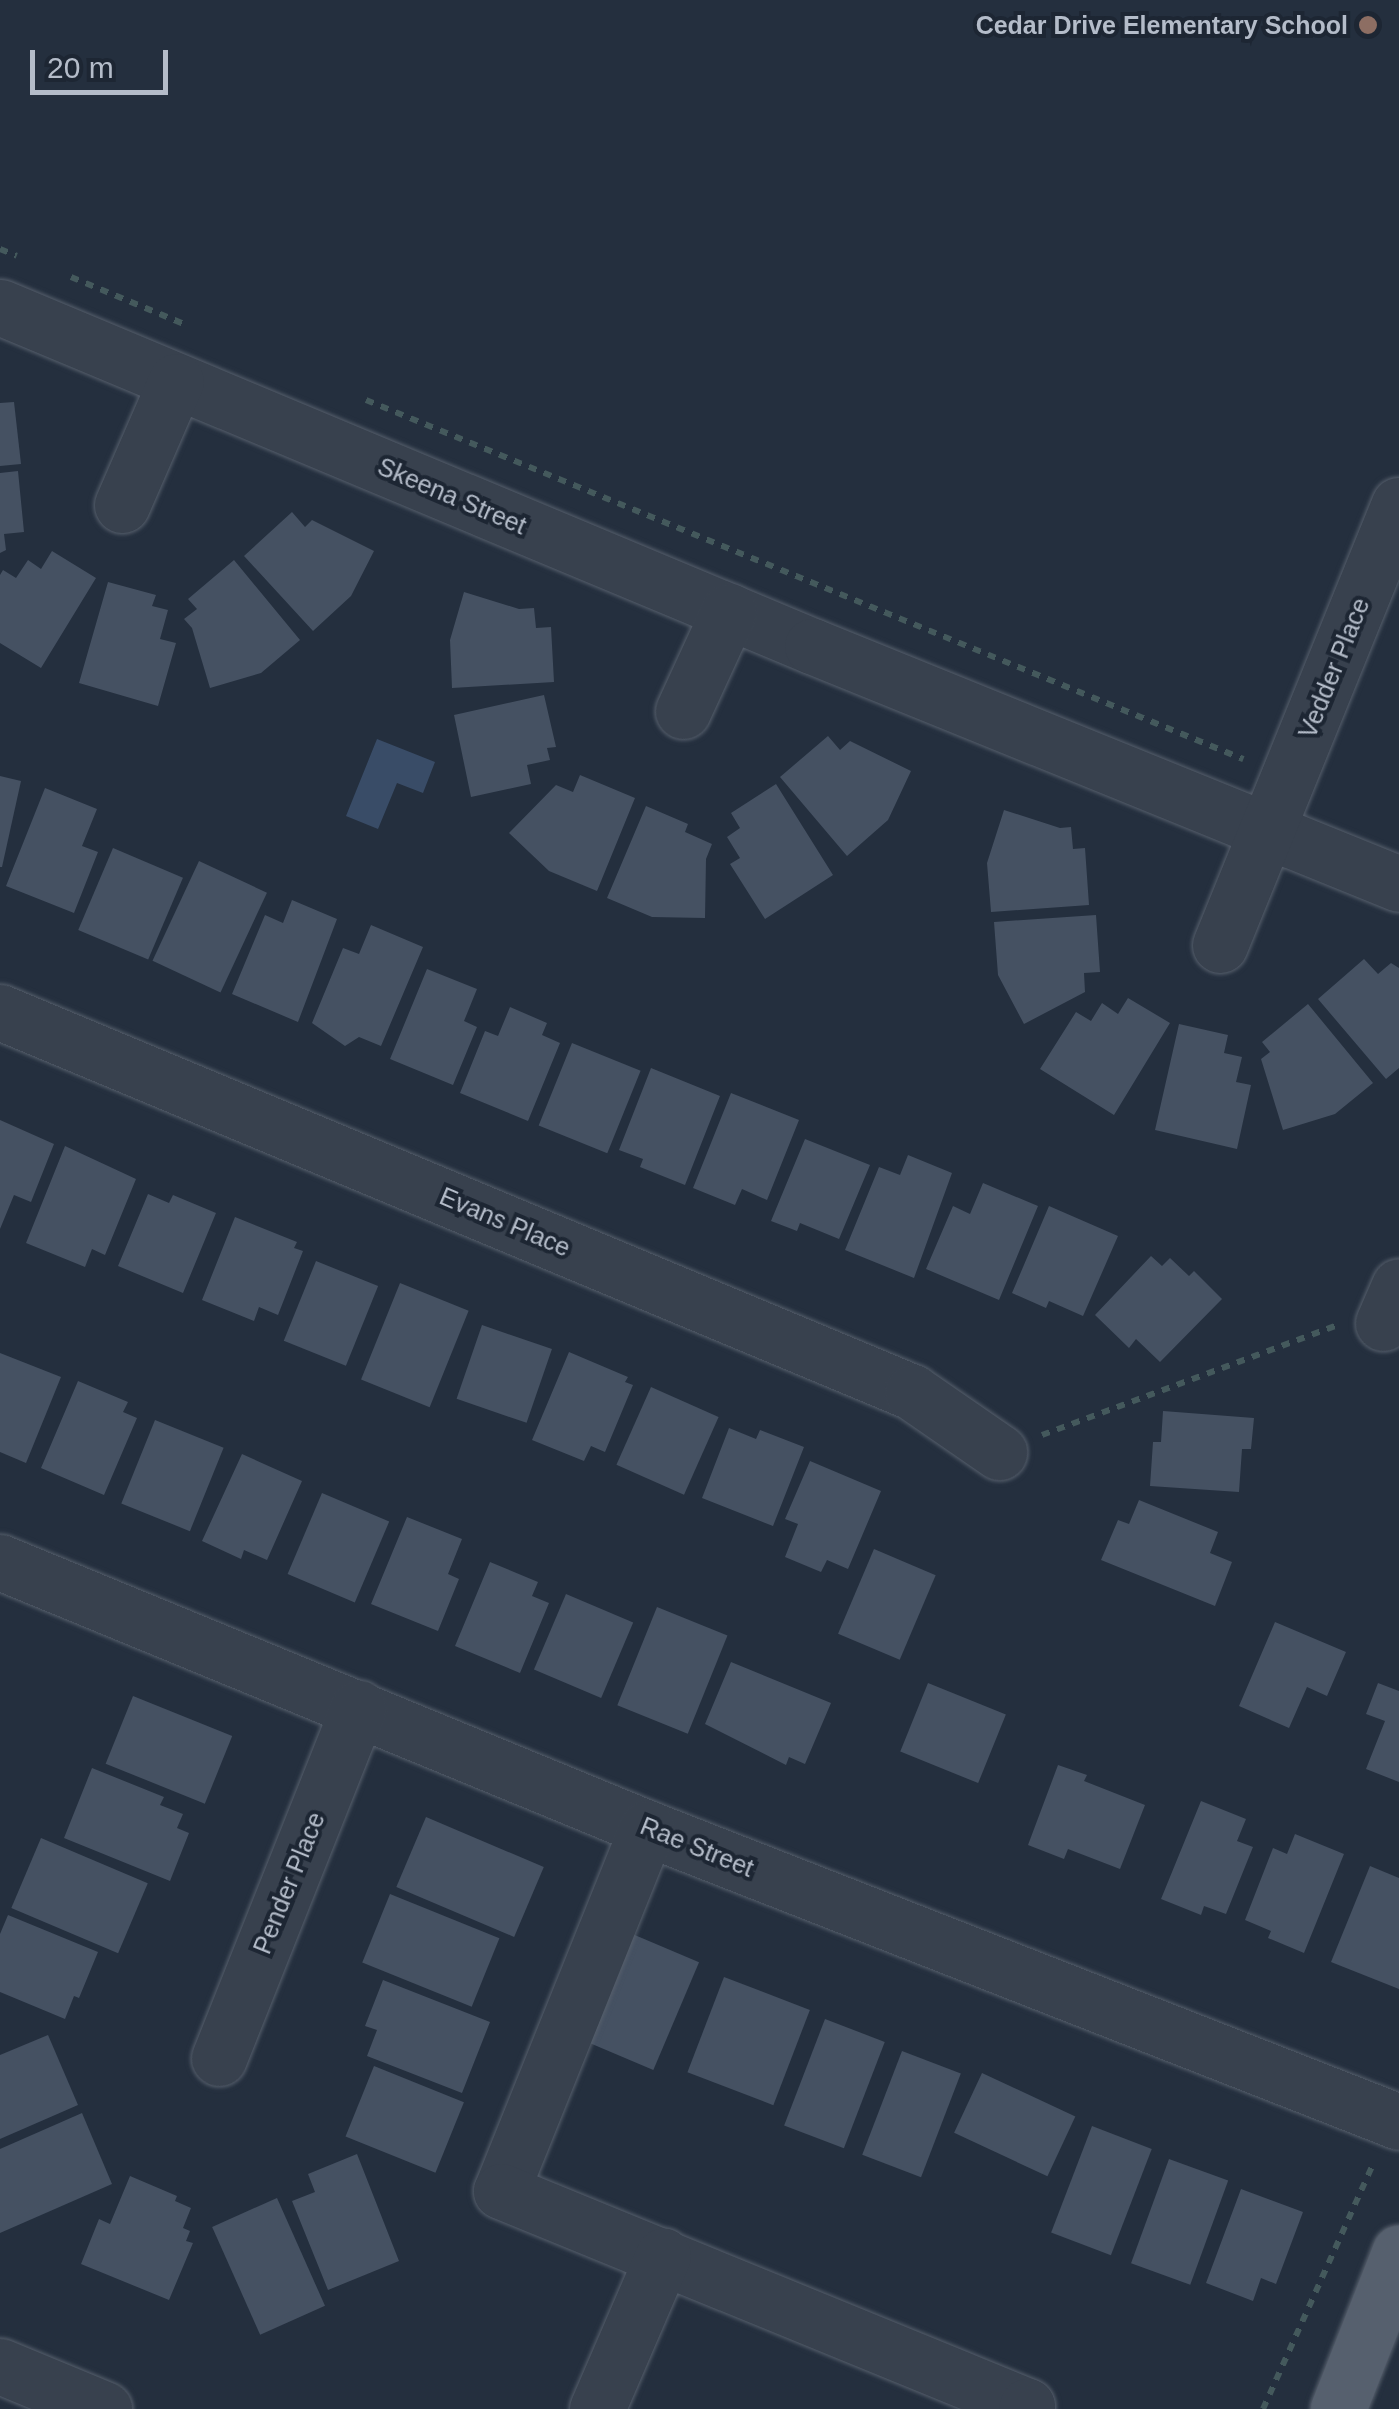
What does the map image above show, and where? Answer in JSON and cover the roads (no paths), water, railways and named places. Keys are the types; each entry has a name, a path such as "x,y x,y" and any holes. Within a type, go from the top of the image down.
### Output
{"main road":[{"path":"1338,2409 1399,2253"}],"street":[{"name":"Skeena Street","path":"0,308 1399,884"},
{"path":"122,505 176,381"},
{"name":"Vedder Place","path":"1270,831 1399,505"},
{"path":"683,711 729,611"},
{"path":"1220,944 1270,831"},
{"name":"Evans Place","path":"0,1012 912,1392 999,1452"},
{"name":"Rae Street","path":"0,1562 1387,2140"},
{"name":"Pender Place","path":"220,2058 358,1708"},
{"path":"646,1828 500,2191 1027,2406 1026,2409"},
{"path":"598,2409 663,2256"},
{"path":"0,2366 104,2409"}],"water":[{"path":"377,739 435,762 423,793 397,783 378,829 346,816"}],"place":[{"name":"Cedar Drive Elementary School","path":"1368,25"}]}
